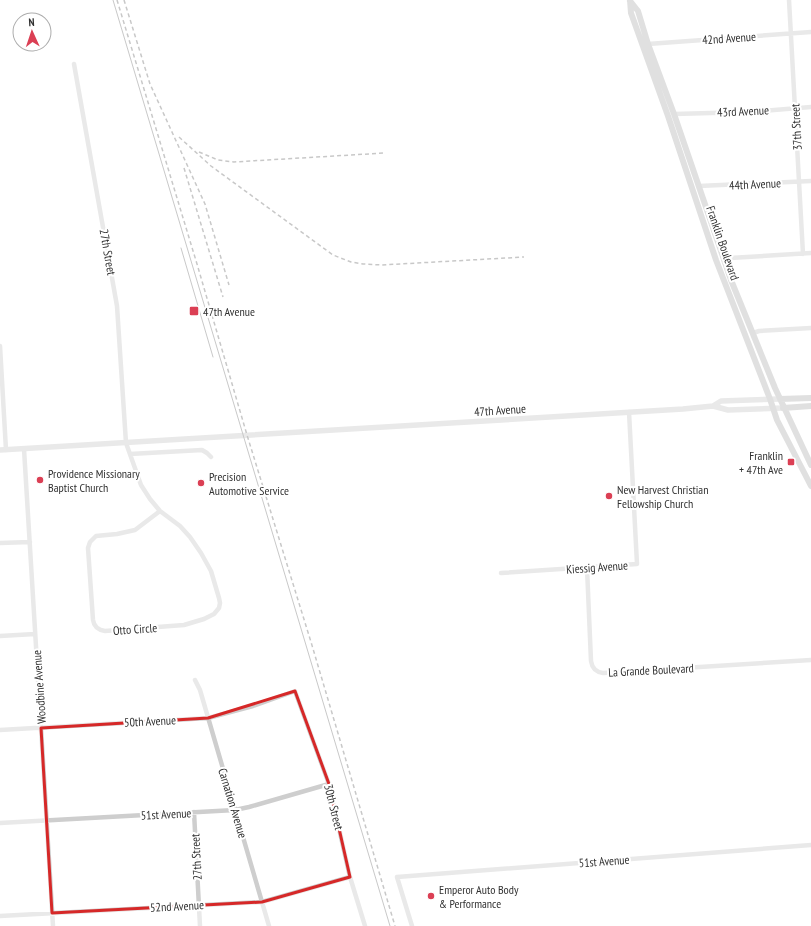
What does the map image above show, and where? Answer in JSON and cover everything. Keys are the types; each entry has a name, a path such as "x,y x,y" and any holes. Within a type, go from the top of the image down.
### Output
{"main road":[{"name":"Franklin Boulevard","path":"630,1 638,11 648,44 674,114 724,260 780,399 811,465"},
{"name":"Franklin Boulevard","path":"630,1 631,13 725,282 777,420 811,486"},
{"path":"714,231 714,243 724,271 725,282 730,288 740,311 747,318"},
{"name":"47th Avenue","path":"780,399 811,398"},
{"name":"47th Avenue","path":"784,408 811,406"}],"street":[{"name":"37th Street","path":"789,0 803,254"},
{"name":"42nd Avenue","path":"648,44 811,32"},
{"name":"27th Street","path":"74,64 117,306 126,443"},
{"name":"43rd Avenue","path":"674,114 748,112 811,107"},
{"name":"44th Avenue","path":"699,186 811,181"},
{"path":"724,260 730,258 811,253"},
{"path":"753,334 758,331 811,328"},
{"path":"0,346 3,450"},
{"name":"47th Avenue","path":"713,406 721,401 780,399"},
{"name":"47th Avenue","path":"3,450 713,406 728,410 784,408"},
{"name":"Kiessig Avenue","path":"501,573 637,564 629,412"},
{"name":"Otto Circle","path":"126,443 144,492 160,511 180,526 201,553 211,571 219,598 219,608 214,614 204,619 184,625 105,631 99,630 95,626 93,620 88,548 90,542 96,536 117,534 135,530 160,511"},
{"name":"Woodbine Avenue","path":"24,449 53,926"},
{"path":"130,454 202,450 211,457"},
{"path":"0,543 30,542"},
{"name":"La Grande Boulevard","path":"587,568 591,661 594,668 598,672 603,673 811,660"},
{"path":"0,636 35,634"},
{"name":"Carnation Avenue","path":"195,680 200,690 269,926"},
{"name":"50th Avenue","path":"0,730 208,718 254,706 295,691"},
{"name":"30th Street","path":"295,691 329,784 350,877 365,926"},
{"name":"51st Avenue","path":"0,823 235,810 249,808 329,784"},
{"name":"27th Street","path":"194,812 200,926"},
{"name":"51st Avenue","path":"412,926 397,877 811,846"},
{"name":"52nd Avenue","path":"0,916 262,902 350,877"}],"highlighted area":[{"path":"295,691 329,784 350,877 262,902 52,913 41,728 208,718"}],"tram line":[{"path":"113,0 390,926"},
{"path":"181,248 213,357"}],"railway":[{"path":"117,0 247,435 311,642 395,926"},
{"path":"124,0 150,84 205,204 229,285"},
{"path":"179,137 211,166 333,255 351,262 382,265 524,257"},
{"path":"199,152 218,160 234,162 385,153"},
{"path":"184,168 223,297"}],"place":[{"name":"47th Avenue","path":"194,311"},
{"name":"Franklin + 47th Ave","path":"791,462"},
{"name":"Providence Missionary Baptist Church","path":"40,480"},
{"name":"Precision Automotive Service","path":"201,483"},
{"name":"New Harvest Christian Fellowship Church","path":"609,496"},
{"name":"Emperor Auto Body & Performance","path":"431,896"}]}
